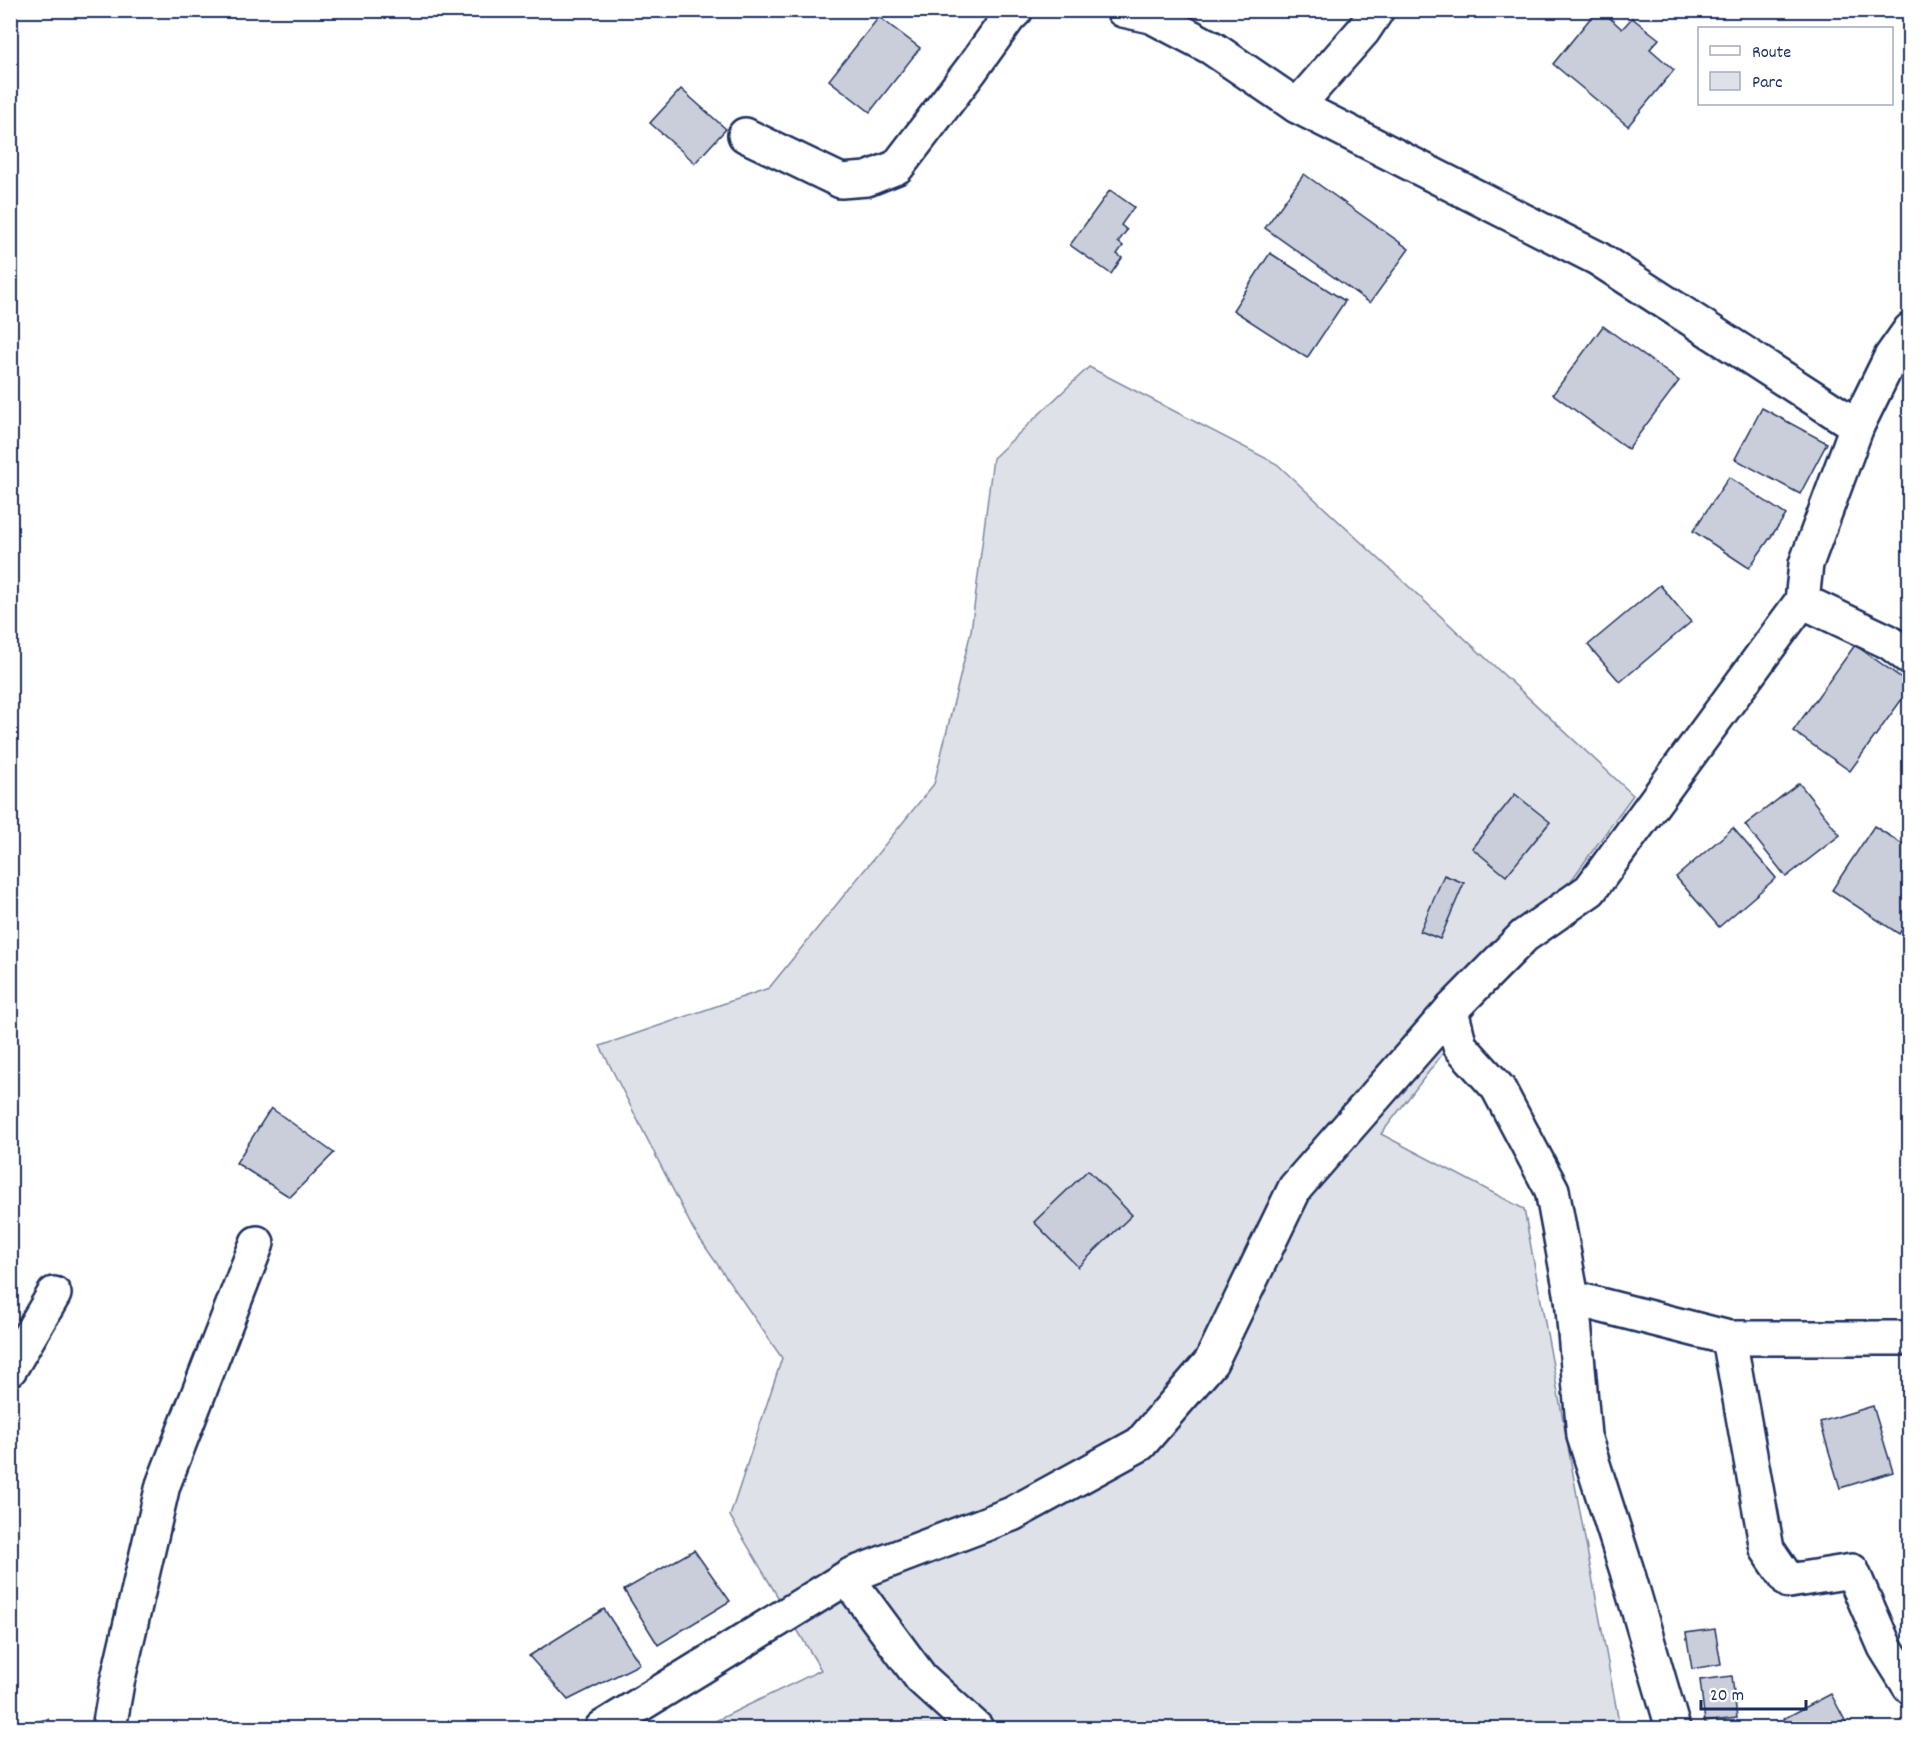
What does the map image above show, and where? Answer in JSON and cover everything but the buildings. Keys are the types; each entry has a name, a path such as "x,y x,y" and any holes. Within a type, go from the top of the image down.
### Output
{"street":[{"path":"745,135 841,181 867,179 897,167 1016,10"},
{"path":"1123,10 1151,16 1212,48 1297,106 1597,258 1857,426"},
{"path":"1297,106 1363,31 1377,10"},
{"path":"602,1728 847,1578 1012,1514 1140,1444 1211,1362 1295,1188 1451,1010 1524,936 1590,890 1802,601 1806,564 1857,426 1891,357 1910,330"},
{"path":"1802,601 1889,642 1910,658"},
{"path":"1451,1010 1460,1046 1498,1088 1552,1190 1572,1298 1584,1436 1628,1571 1673,1728"},
{"path":"109,1728 117,1683 163,1485 257,1243"},
{"path":"10,1368 54,1294"},
{"path":"1572,1298 1729,1338 1910,1338"},
{"path":"1729,1338 1767,1549 1790,1581 1852,1571 1885,1647 1910,1687"},
{"path":"847,1578 921,1677 976,1728"}],"green space":[{"path":"1089,367 1277,464 1633,795 1497,983 1381,1134 1524,1209 1620,1728 701,1728 821,1670 730,1516 782,1358 693,1229 600,1046 769,988 934,784 971,631 993,458"}]}
